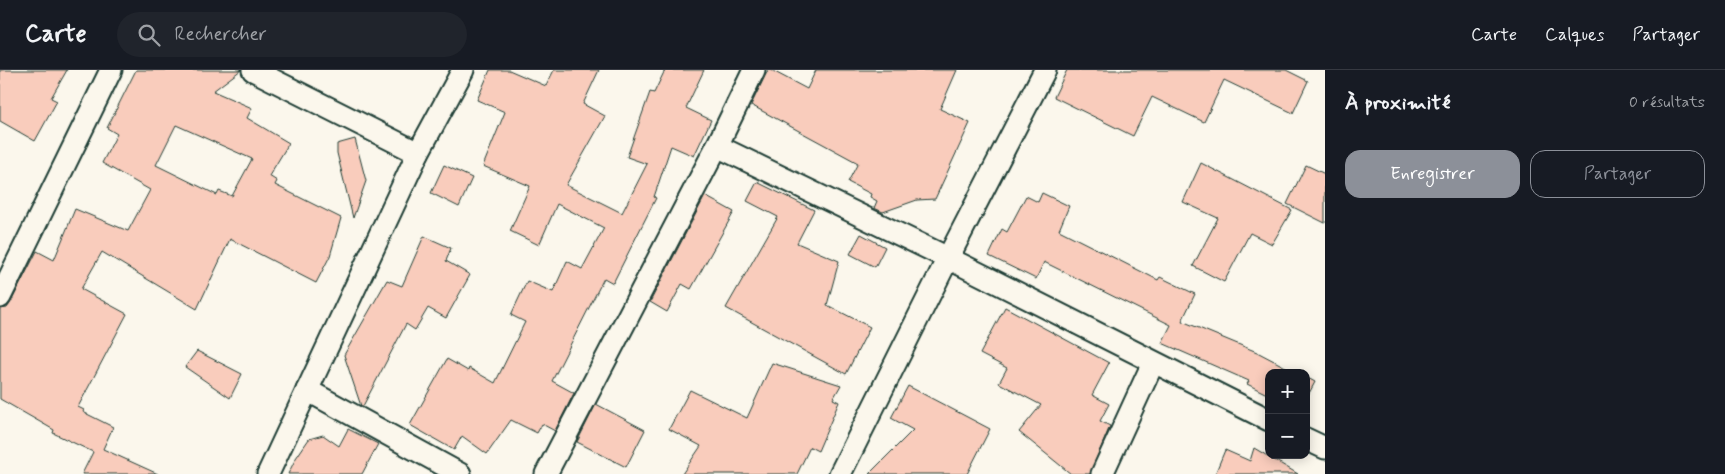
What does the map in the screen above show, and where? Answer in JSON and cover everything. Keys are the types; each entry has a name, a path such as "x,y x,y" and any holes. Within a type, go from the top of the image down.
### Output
{"street":[{"path":"0,297 110,70"},
{"path":"253,70 418,153"},
{"path":"268,474 418,153 463,70"},
{"path":"546,474 717,146 754,70"},
{"path":"840,474 1045,70"},
{"path":"717,146 948,258 1265,418"},
{"path":"1102,474 1153,363"},
{"path":"307,390 460,474"},
{"path":"1310,441 1325,448"}],"building":[{"path":"0,70 67,70 51,98 57,101 35,141 0,121"},
{"path":"136,70 241,70 213,91 252,108 247,118 289,143 269,176 277,181 275,185 341,218 330,256 316,283 230,239 197,309 102,252 81,289 127,314 78,407 84,410 83,412 113,427 103,449 158,474 82,474 93,452 53,433 54,430 0,399 0,309 7,308 11,302 37,251 54,260 75,209 128,231 150,190 102,163 117,134 107,128","holes":["176,125 252,159 232,196 219,191 217,195 156,165"]},
{"path":"490,70 509,70 546,86 554,70 599,70 583,104 605,116 566,185 622,213 647,164 627,157 650,92 654,93 665,70 704,70 686,108 711,120 694,156 671,146 654,197 656,198 613,283 604,278 552,381 574,393 555,431 542,424 537,433 511,420 487,454 462,436 454,450 410,425 447,359 468,371 469,368 495,383 525,322 511,315 527,281 553,292 567,261 582,269 604,228 557,204 539,245 510,231 530,186 483,166 505,112 477,100"},
{"path":"768,70 807,89 816,70 957,70 940,109 970,123 935,199 917,200 883,212 874,208 877,201 870,197 871,194 848,182 858,163 751,105"},
{"path":"1067,70 1286,70 1308,81 1293,113 1224,80 1204,122 1152,97 1133,136 1054,97"},
{"path":"355,139 366,181 353,218 337,153 337,144"},
{"path":"1201,163 1292,210 1272,244 1250,233 1224,282 1193,266 1218,218 1183,202"},
{"path":"444,165 472,178 459,207 431,193"},
{"path":"1306,165 1325,174 1325,223 1287,204"},
{"path":"757,182 814,210 797,243 839,261 827,305 870,327 846,374 726,308 778,217 747,201"},
{"path":"1042,193 1069,206 1059,230 1158,280 1160,277 1195,294 1182,321 1257,352 1289,369 1265,369 1265,393 1247,384 1249,381 1162,343 1171,325 1044,262 1036,279 989,256 1002,229 1007,232 1026,196 1038,202"},
{"path":"705,196 734,212 691,289 682,284 667,312 650,302"},
{"path":"861,234 885,247 875,267 850,254"},
{"path":"424,236 451,248 446,261 470,275 446,318 428,308 415,330 406,324 363,406 361,406 344,355 387,280 402,286"},
{"path":"1005,307 1109,363 1092,395 1109,404 1100,421 1110,426 1090,474 1071,474 1019,432 1041,405 999,383 1007,368 980,354"},
{"path":"197,351 242,374 230,398 185,367"},
{"path":"772,363 841,385 833,399 839,402 818,451 810,447 797,474 682,474 701,446 669,429 690,390 747,418"},
{"path":"1310,379 1315,382 1310,391"},
{"path":"908,386 990,429 967,474 869,474 913,430 891,418"},
{"path":"596,404 645,430 626,467 577,442"},
{"path":"348,429 378,444 362,474 288,474 309,439 323,435 339,446"},
{"path":"1254,448 1265,454 1265,459 1273,459 1298,474 1215,474 1225,450 1250,461"}]}
